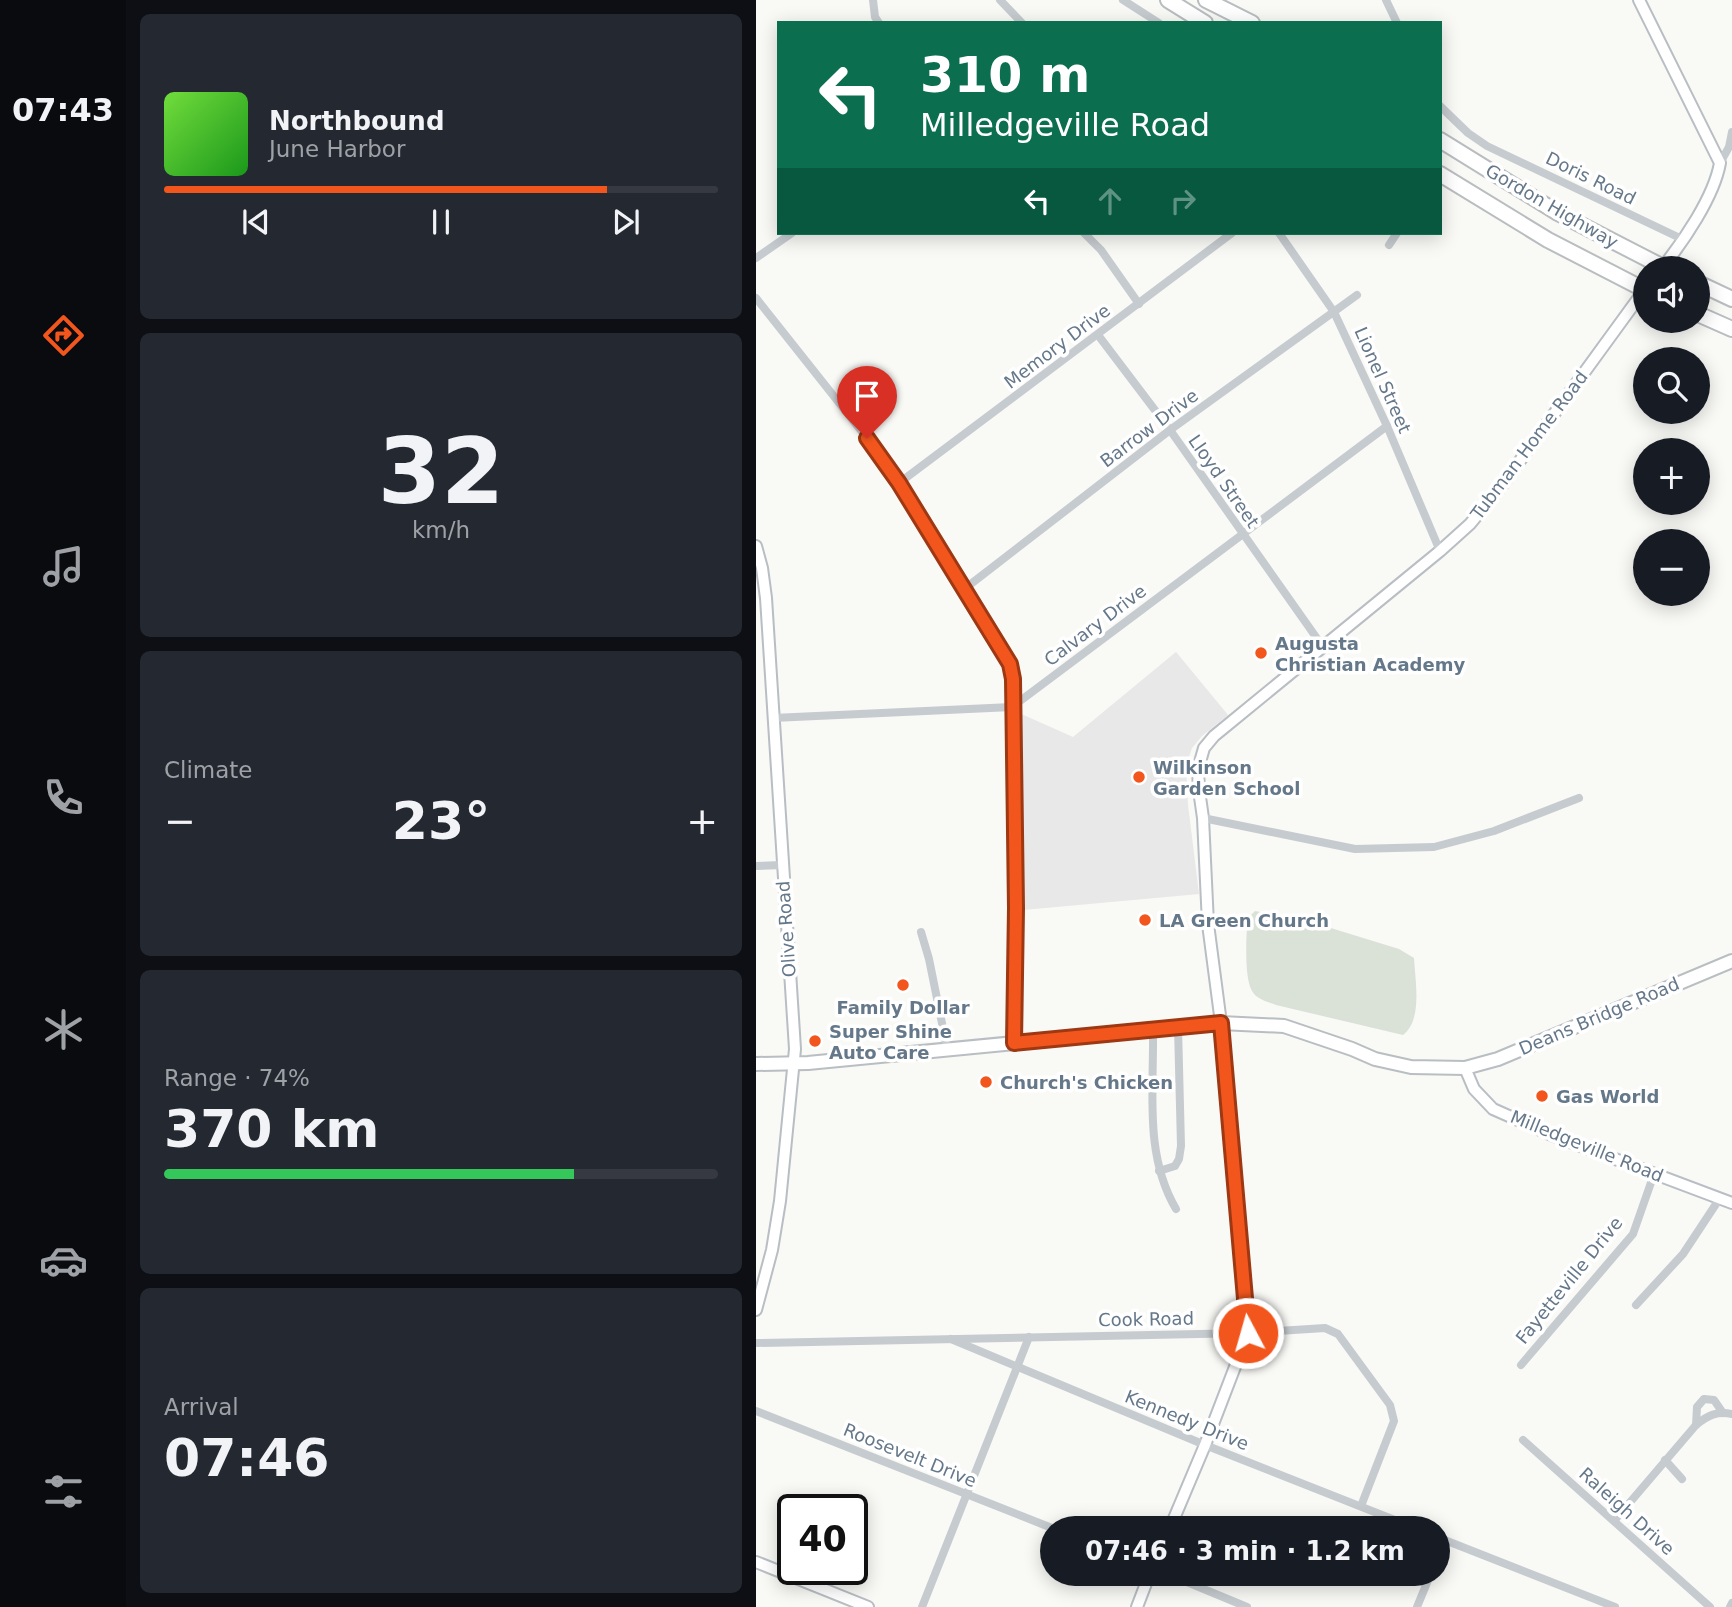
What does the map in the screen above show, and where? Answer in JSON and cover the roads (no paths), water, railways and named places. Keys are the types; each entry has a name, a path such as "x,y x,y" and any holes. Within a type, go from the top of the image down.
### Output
{"highway":[{"path":"1168,0 1202,21"},
{"path":"1206,0 1248,21"},
{"path":"1217,0 1248,21"},
{"name":"Gordon Highway","path":"1442,141 1558,213 1642,256"},
{"name":"Gordon Highway","path":"1442,175 1548,240 1633,283"},
{"path":"1710,289 1732,299"},
{"path":"1710,319 1732,329"}],"main road":[{"name":"Deans Bridge Road","path":"1465,1068 1498,1059 1732,961"},
{"path":"756,1064 807,1063 1221,1023 1284,1026 1375,1059 1406,1066 1465,1068"}],"street":[{"path":"873,0 877,21"},
{"path":"1000,0 1020,21"},
{"path":"1123,0 1156,21"},
{"path":"1386,0 1396,21"},
{"path":"1639,0 1720,163"},
{"name":"Doris Road","path":"1442,108 1468,133 1487,146 1682,239"},
{"path":"1670,256 1713,186 1732,132"},
{"path":"1477,163 1487,146"},
{"path":"756,258 789,235"},
{"path":"1086,235 1101,250 1139,304"},
{"name":"Memory Drive","path":"899,483 1229,235"},
{"name":"Lionel Street","path":"1280,235 1335,312 1440,551"},
{"path":"1389,245 1396,235"},
{"name":"Barrow Drive","path":"963,590 1170,430 1357,295"},
{"path":"756,298 759,309 860,428 899,483 1010,664 1013,679 1016,908 1014,1043"},
{"name":"Tubman Home Road","path":"1175,1516 1248,1333 1221,1023 1208,924 1198,768 1203,748 1469,524 1503,484 1633,305"},
{"name":"Lloyd Street","path":"1098,335 1170,430 1323,647"},
{"name":"Calvary Drive","path":"1012,706 1387,426"},
{"name":"Olive Road","path":"756,546 764,582 795,1036 780,1202 772,1250 756,1310"},
{"path":"774,718 1012,706"},
{"path":"1203,818 1355,849 1434,846 1494,831 1579,798"},
{"path":"756,866 782,865"},
{"path":"920,932 929,960 947,1048"},
{"path":"1159,1171 1175,1166 1181,1146 1178,1027"},
{"path":"1153,1030 1153,1116 1159,1171 1165,1190 1176,1209"},
{"name":"Milledgeville Road","path":"1465,1068 1474,1088 1493,1109 1554,1136 1732,1203"},
{"name":"Fayetteville Drive","path":"1521,1366 1633,1234 1654,1174"},
{"path":"1636,1305 1683,1254 1720,1198"},
{"name":"Cook Road","path":"756,1343 1248,1333 1325,1328 1338,1334 1390,1405 1394,1421 1361,1506"},
{"path":"922,1607 1029,1336"},
{"name":"Kennedy Drive","path":"948,1338 1205,1445 1386,1516"},
{"path":"1696,1425 1697,1407 1704,1399 1714,1399 1728,1413"},
{"name":"Roosevelt Drive","path":"756,1411 1040,1523"},
{"path":"1614,1521 1696,1425 1706,1416 1728,1413"},
{"name":"Raleigh Drive","path":"1523,1440 1710,1607"},
{"path":"1665,1460 1682,1479"},
{"path":"1450,1542 1615,1607"},
{"path":"756,1562 868,1607"},
{"path":"1137,1607 1145,1586"},
{"path":"1196,1586 1247,1607"},
{"path":"1418,1607 1426,1586"}],"place":[{"name":"Augusta Christian Academy","path":"1261,653"},
{"name":"Wilkinson Garden School","path":"1139,777"},
{"name":"LA Green Church","path":"1145,920"},
{"name":"Family Dollar","path":"903,985"},
{"name":"Super Shine Auto Care","path":"815,1041"},
{"name":"Church's Chicken","path":"986,1082"},
{"name":"Gas World","path":"1542,1096"}]}
